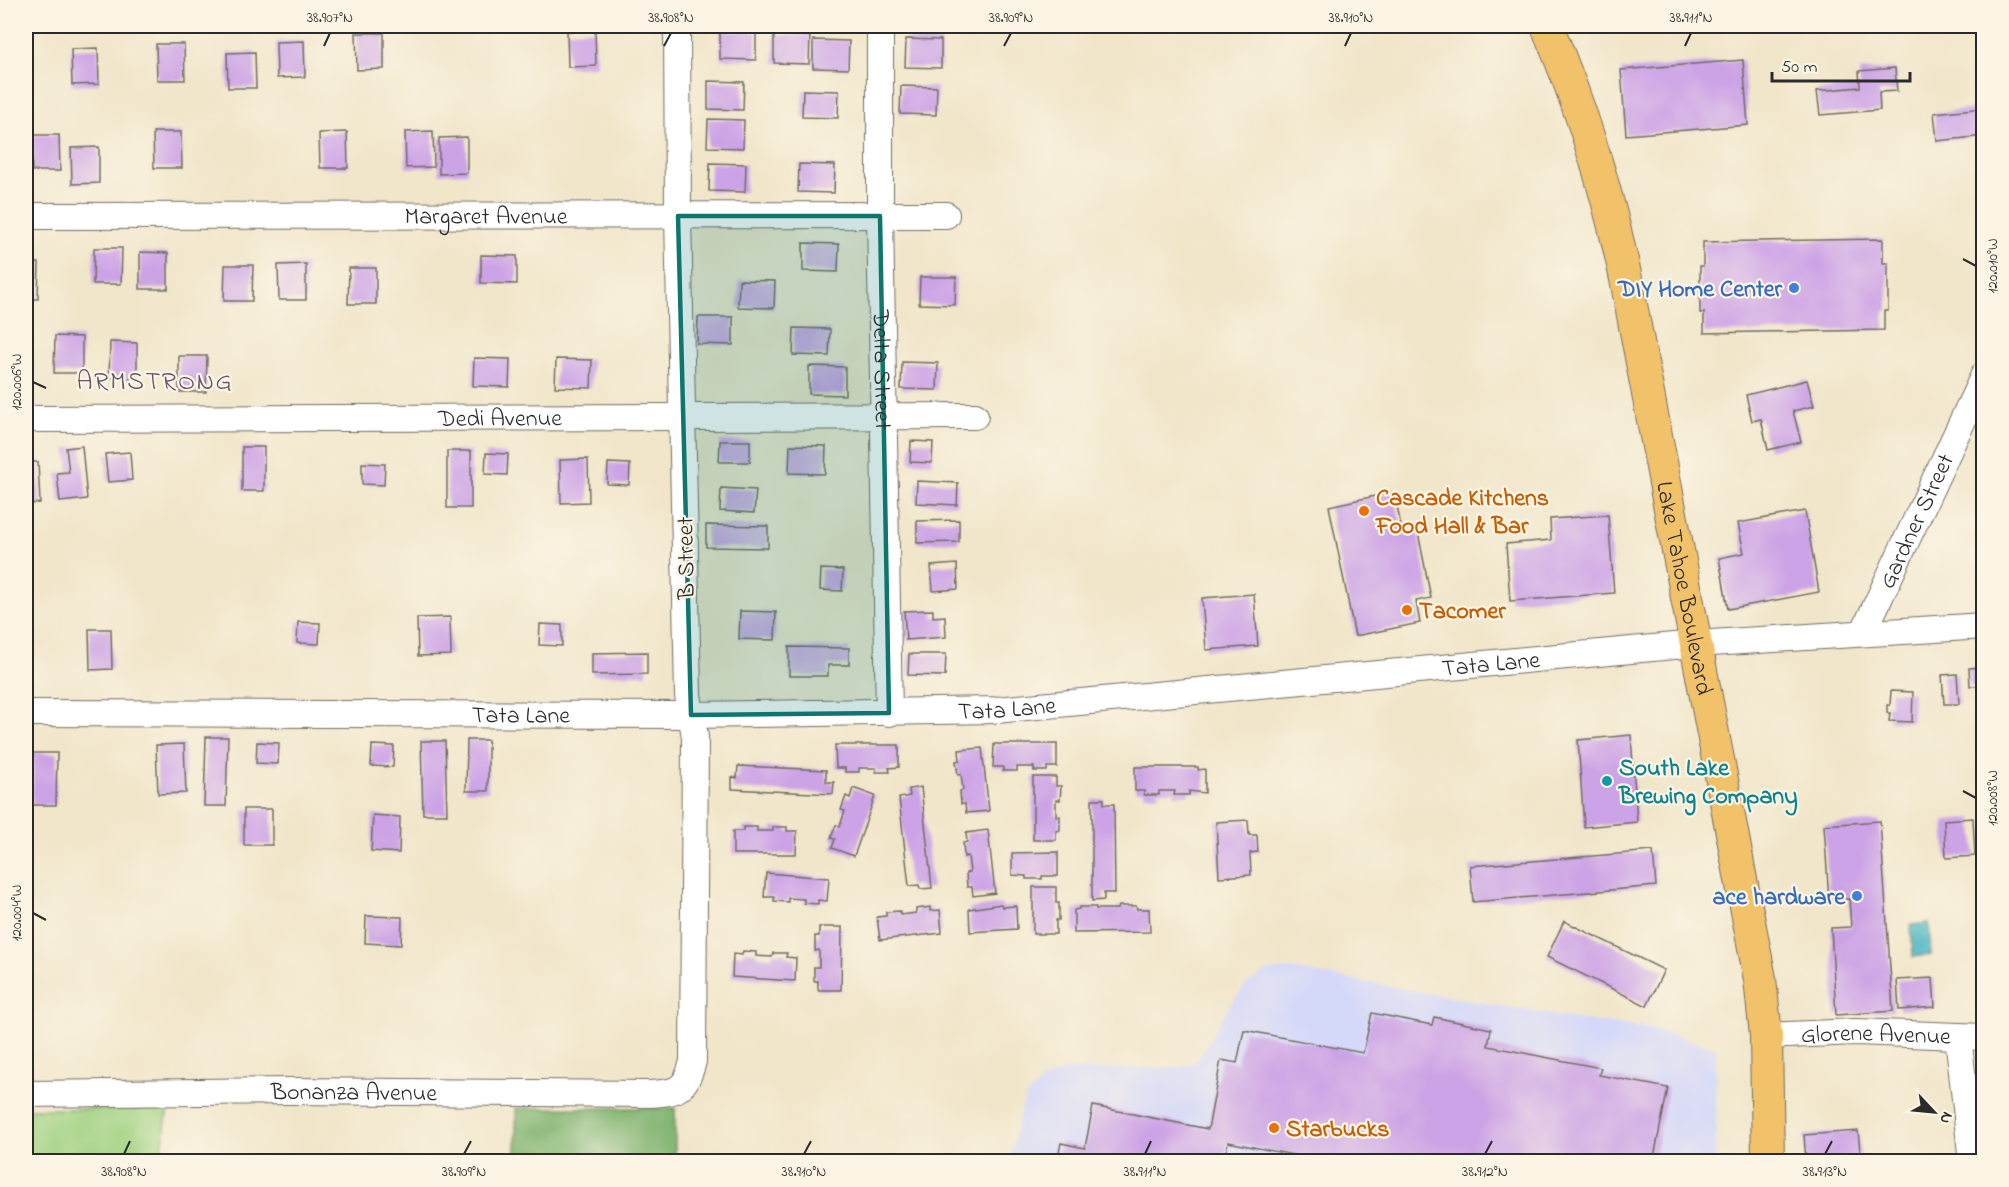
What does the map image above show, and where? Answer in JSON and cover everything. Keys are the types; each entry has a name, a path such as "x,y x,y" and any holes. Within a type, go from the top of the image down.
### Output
{"main road":[{"name":"Lake Tahoe Boulevard","path":"1547,26 1574,94 1616,231 1765,1007 1768,1161"}],"street":[{"name":"B Street","path":"677,26 681,415 688,695 695,737 693,1061 689,1077 682,1088"},
{"name":"Delta Street","path":"880,26 880,216 889,713"},
{"name":"Margaret Avenue","path":"26,216 946,215"},
{"name":"Gardner Street","path":"1863,633 1983,375"},
{"name":"Dedi Avenue","path":"26,419 681,415 975,416"},
{"name":"Tata Lane","path":"26,713 692,715 996,710 1695,645 1983,626"},
{"name":"Glorene Avenue","path":"1766,1036 1856,1032 1983,1037"},
{"path":"1958,1036 1972,1161"},
{"name":"Bonanza Avenue","path":"26,1094 289,1090 649,1094 667,1093 682,1088"}],"highlighted area":[{"path":"678,216 880,216 889,713 691,715"}],"shaded area":[{"path":"1291,969 1575,1019 1653,1029 1716,1048 1716,1161 1010,1162 1025,1098 1041,1081 1064,1070 1179,1067 1193,1063 1202,1054 1230,1004 1248,983 1268,971"}],"green space":[{"path":"516,1108 675,1108 675,1161 516,1161"},
{"path":"26,1109 168,1109 160,1161 26,1161"}],"water":[{"path":"1929,923 1931,955 1913,957 1911,925"}],"building":[{"path":"595,30 596,66 568,67 567,31"},
{"path":"720,31 756,32 756,60 720,59"},
{"path":"356,33 384,33 384,69 357,70"},
{"path":"774,35 810,36 809,64 774,63"},
{"path":"906,39 941,40 941,68 905,67"},
{"path":"813,40 849,41 848,69 813,68"},
{"path":"304,41 305,77 277,78 276,42"},
{"path":"156,44 184,44 185,80 157,80"},
{"path":"98,48 99,84 72,85 71,49"},
{"path":"255,52 256,88 228,88 227,53"},
{"path":"1743,60 1748,125 1626,135 1621,70"},
{"path":"1895,68 1897,91 1879,92 1880,110 1820,115 1817,91 1860,87 1859,71"},
{"path":"708,81 744,82 743,110 708,109"},
{"path":"901,86 937,87 936,115 900,114"},
{"path":"803,90 839,91 838,118 802,117"},
{"path":"1984,108 1984,136 1937,141 1934,113"},
{"path":"708,119 744,120 743,148 707,147"},
{"path":"433,131 434,167 406,168 405,132"},
{"path":"153,132 181,132 182,168 154,168"},
{"path":"347,132 348,168 320,168 319,133"},
{"path":"31,135 59,135 60,171 32,171"},
{"path":"467,137 467,173 439,174 439,138"},
{"path":"99,147 99,183 72,184 71,148"},
{"path":"710,163 746,164 745,192 709,191"},
{"path":"799,164 835,165 834,193 798,192"},
{"name":"DIY Home Center","path":"1883,239 1883,263 1888,263 1888,311 1884,311 1884,330 1704,333 1704,313 1700,313 1700,266 1703,266 1703,242"},
{"path":"803,243 839,244 838,272 803,271"},
{"path":"94,248 122,248 121,284 93,284"},
{"path":"140,252 168,253 168,289 140,289"},
{"path":"481,255 517,256 517,284 481,283"},
{"path":"26,263 39,263 38,299 26,299"},
{"path":"306,264 306,300 279,300 278,265"},
{"path":"225,265 253,265 252,301 224,301"},
{"path":"349,268 376,268 376,304 348,304"},
{"path":"920,277 956,277 955,305 919,304"},
{"path":"739,280 775,281 774,308 738,307"},
{"path":"698,317 733,317 733,345 697,344"},
{"path":"794,328 830,329 829,356 793,355"},
{"path":"55,336 82,337 82,373 54,373"},
{"path":"110,342 137,343 137,379 109,378"},
{"path":"179,356 207,356 206,392 179,392"},
{"path":"474,358 510,359 509,387 473,386"},
{"path":"556,359 592,360 591,388 555,387"},
{"path":"902,362 938,363 937,390 901,389"},
{"path":"809,366 845,367 845,395 809,394"},
{"path":"1807,380 1814,406 1793,411 1801,442 1768,450 1761,419 1752,421 1746,395"},
{"path":"720,441 750,441 750,462 719,462"},
{"path":"911,441 933,442 932,463 910,462"},
{"path":"790,445 826,446 825,474 789,473"},
{"path":"82,446 87,499 60,502 57,473 69,472 66,448"},
{"path":"242,447 264,447 264,491 242,491"},
{"path":"447,451 471,451 471,508 447,508"},
{"path":"130,452 132,480 108,482 105,454"},
{"path":"486,453 508,454 507,475 485,474"},
{"path":"588,459 589,502 561,503 560,460"},
{"path":"26,462 38,462 40,503 26,504"},
{"path":"362,463 385,464 384,485 362,484"},
{"path":"608,463 630,464 629,485 607,484"},
{"path":"917,481 958,483 957,505 916,503"},
{"path":"721,488 756,490 754,513 720,511"},
{"path":"1394,492 1403,535 1418,532 1431,598 1416,601 1420,623 1355,636 1329,506"},
{"path":"1805,511 1819,592 1728,609 1719,558 1744,553 1738,523"},
{"path":"1608,515 1614,593 1510,601 1506,544 1551,540 1550,519"},
{"path":"959,520 959,542 917,543 917,521"},
{"path":"706,525 768,526 768,548 706,547"},
{"path":"957,564 958,589 933,591 931,566"},
{"path":"821,569 843,570 842,591 820,590"},
{"path":"1254,594 1258,646 1206,650 1202,598"},
{"path":"933,610 933,617 945,616 946,637 906,640 904,611"},
{"path":"740,611 776,612 775,640 739,639"},
{"path":"450,617 451,655 418,656 417,618"},
{"path":"298,622 320,623 319,644 297,643"},
{"path":"540,624 562,625 562,646 539,645"},
{"path":"89,629 111,629 112,669 90,670"},
{"path":"789,647 849,648 849,665 828,665 828,676 789,676"},
{"path":"647,652 647,674 592,675 592,653"},
{"path":"909,654 946,654 945,676 908,675"},
{"path":"1984,667 1984,701 1981,702 1980,686 1970,686 1969,668"},
{"path":"1957,674 1959,704 1944,704 1942,675"},
{"path":"1891,691 1913,692 1912,722 1889,721 1890,713 1887,713 1887,705 1890,705"},
{"name":"South Lake Brewing Company","path":"1631,735 1637,822 1584,827 1578,740"},
{"path":"206,737 228,737 226,806 204,806"},
{"path":"467,740 488,740 488,791 466,791"},
{"path":"421,741 445,741 447,814 423,814"},
{"path":"257,742 279,743 278,764 256,763"},
{"path":"184,744 186,793 158,794 156,745"},
{"path":"994,744 1057,744 1057,767 1047,767 1047,771 1034,771 1034,767 1017,767 1017,771 1003,771 1003,767 993,767"},
{"path":"372,745 394,746 393,767 371,766"},
{"path":"835,745 899,745 899,767 889,768 890,772 876,772 876,768 859,768 859,772 845,772 845,768 836,768"},
{"path":"982,748 989,811 966,813 965,804 961,804 960,791 963,790 961,774 958,775 956,761 960,760 959,750"},
{"path":"33,753 57,753 56,805 32,805"},
{"path":"738,766 826,770 826,782 834,782 833,794 732,789 732,777 737,778"},
{"path":"1135,767 1205,769 1205,793 1189,791 1189,795 1174,795 1175,791 1159,791 1159,795 1144,795 1144,791 1135,791"},
{"path":"1033,777 1056,777 1056,786 1061,786 1060,800 1056,800 1056,816 1060,816 1060,830 1056,831 1056,840 1033,840"},
{"path":"921,787 932,888 920,889 919,885 909,886 899,798 910,796 909,789"},
{"path":"853,788 875,796 854,856 832,848 835,839 831,838 836,825 840,826 845,811 841,810 846,796 850,798"},
{"path":"1092,799 1104,799 1104,804 1114,804 1115,893 1104,893 1104,900 1092,901"},
{"path":"244,809 272,809 272,845 244,845"},
{"path":"373,815 400,817 399,853 371,851"},
{"path":"1973,818 1975,856 1946,858 1944,820"},
{"path":"1248,820 1249,835 1257,835 1258,852 1250,853 1251,875 1219,877 1216,822"},
{"path":"1880,821 1893,1011 1836,1015 1831,928 1851,927 1849,899 1829,900 1824,825"},
{"path":"743,827 757,827 757,831 773,831 773,827 787,827 787,831 797,831 796,854 733,854 733,831 743,831"},
{"path":"988,830 995,893 973,896 972,887 967,887 966,873 970,872 968,856 964,857 963,843 967,842 966,833"},
{"path":"1653,851 1656,886 1473,902 1470,866"},
{"path":"1058,852 1058,876 1026,879 1026,876 1012,875 1012,853"},
{"path":"766,873 829,878 827,901 818,900 818,904 804,903 804,899 788,898 788,902 774,901 774,897 764,897"},
{"path":"1033,887 1056,887 1059,920 1056,920 1056,934 1033,934"},
{"path":"1001,904 1002,907 1016,906 1017,929 970,932 969,909"},
{"path":"1119,906 1149,909 1150,932 1074,933 1074,910 1079,907 1118,909"},
{"path":"930,907 930,911 940,910 942,933 880,940 877,917 886,916 886,912 900,911 900,915 916,913 916,909"},
{"path":"366,916 402,917 401,945 365,943"},
{"path":"1564,921 1664,970 1647,1006 1547,957"},
{"path":"819,927 842,927 841,990 818,990 818,981 814,981 814,967 819,967 819,950 815,951 815,936 819,936"},
{"path":"743,951 756,952 756,956 772,957 773,953 787,953 786,957 796,958 795,981 732,977 733,954 742,955"},
{"path":"1933,978 1935,1007 1899,1010 1897,980"},
{"path":"1372,1013 1432,1025 1434,1017 1491,1029 1488,1046 1601,1068 1599,1075 1668,1088 1653,1162 1328,1162 1228,1142 1224,1162 1057,1162 1061,1143 1085,1148 1093,1106 1208,1129 1221,1060 1237,1063 1244,1030 1363,1053"},
{"path":"1858,1131 1861,1162 1806,1162 1804,1135"}],"place":[{"name":"DIY Home Center","path":"1794,288"},
{"name":"Cascade Kitchens Food Hall & Bar","path":"1364,511"},
{"name":"Tacomer","path":"1407,610"},
{"name":"South Lake Brewing Company","path":"1607,781"},
{"name":"ace hardware","path":"1857,896"},
{"name":"Starbucks","path":"1274,1128"}],"district":[{"name":"ARMSTRONG","path":"155,380"}]}
